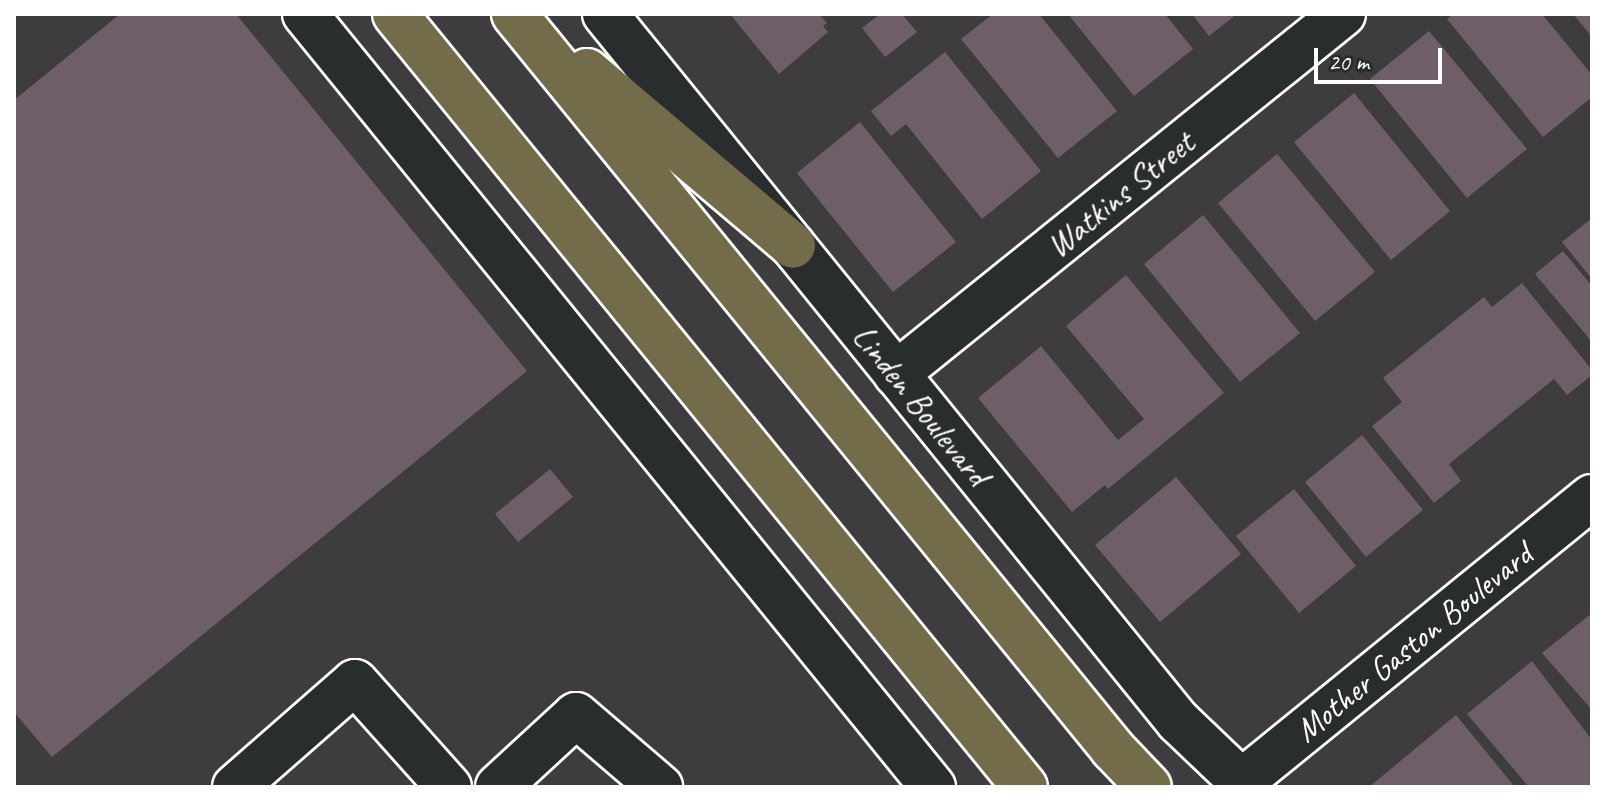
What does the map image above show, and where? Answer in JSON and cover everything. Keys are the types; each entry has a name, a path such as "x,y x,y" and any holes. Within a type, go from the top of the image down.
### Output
{"highway":[{"path":"395,14 1025,787"},
{"path":"517,14 793,246"},
{"name":"Linden Boulevard","path":"517,14 1113,749 1149,787"}],"street":[{"path":"305,14 933,787"},
{"name":"Linden Boulevard","path":"605,14 1178,721 1241,785"},
{"name":"Watkins Street","path":"896,374 1343,14"},
{"name":"Mother Gaston Boulevard","path":"1241,785 1592,497"},
{"path":"235,787 355,682 449,787"},
{"path":"498,787 576,715 660,787"}],"building":[{"path":"120,14 236,14 527,371 52,757 14,712 14,100"},
{"path":"730,14 819,14 827,23 823,26 828,32 779,74"},
{"path":"880,14 902,14 917,32 885,57 862,28"},
{"path":"993,14 1039,14 1117,111 1058,158 961,39"},
{"path":"1068,14 1165,14 1193,49 1134,96"},
{"path":"1192,14 1237,14 1209,36"},
{"path":"1453,14 1542,14 1592,75 1592,97 1543,137 1447,19"},
{"path":"1573,14 1592,14 1592,37"},
{"path":"1429,31 1527,149 1467,198 1370,79"},
{"path":"945,52 1041,171 982,219 906,124 891,136 871,111"},
{"path":"1354,93 1450,211 1391,260 1294,142"},
{"path":"860,122 956,242 893,292 797,173"},
{"path":"1277,154 1375,272 1315,321 1218,203"},
{"path":"1203,215 1300,333 1240,382 1144,264"},
{"path":"1592,218 1592,279 1562,242"},
{"path":"1563,251 1592,286 1592,342 1535,274"},
{"path":"1126,275 1224,393 1108,489 1105,485 1072,512 978,398 1041,346 1118,440 1144,419 1066,326"},
{"path":"1522,283 1592,370 1592,375 1567,395 1554,379 1449,464 1461,481 1434,503 1372,426 1402,402 1383,378 1484,297 1492,307"},
{"path":"1362,435 1423,510 1366,557 1305,482"},
{"path":"550,469 573,497 518,542 495,514"},
{"path":"1176,477 1241,554 1160,622 1095,545"},
{"path":"1294,489 1356,566 1299,613 1236,536"},
{"path":"1592,613 1592,710 1542,653"},
{"path":"1532,661 1592,740 1592,787 1529,787 1467,714"},
{"path":"1456,715 1515,787 1369,787"}]}
